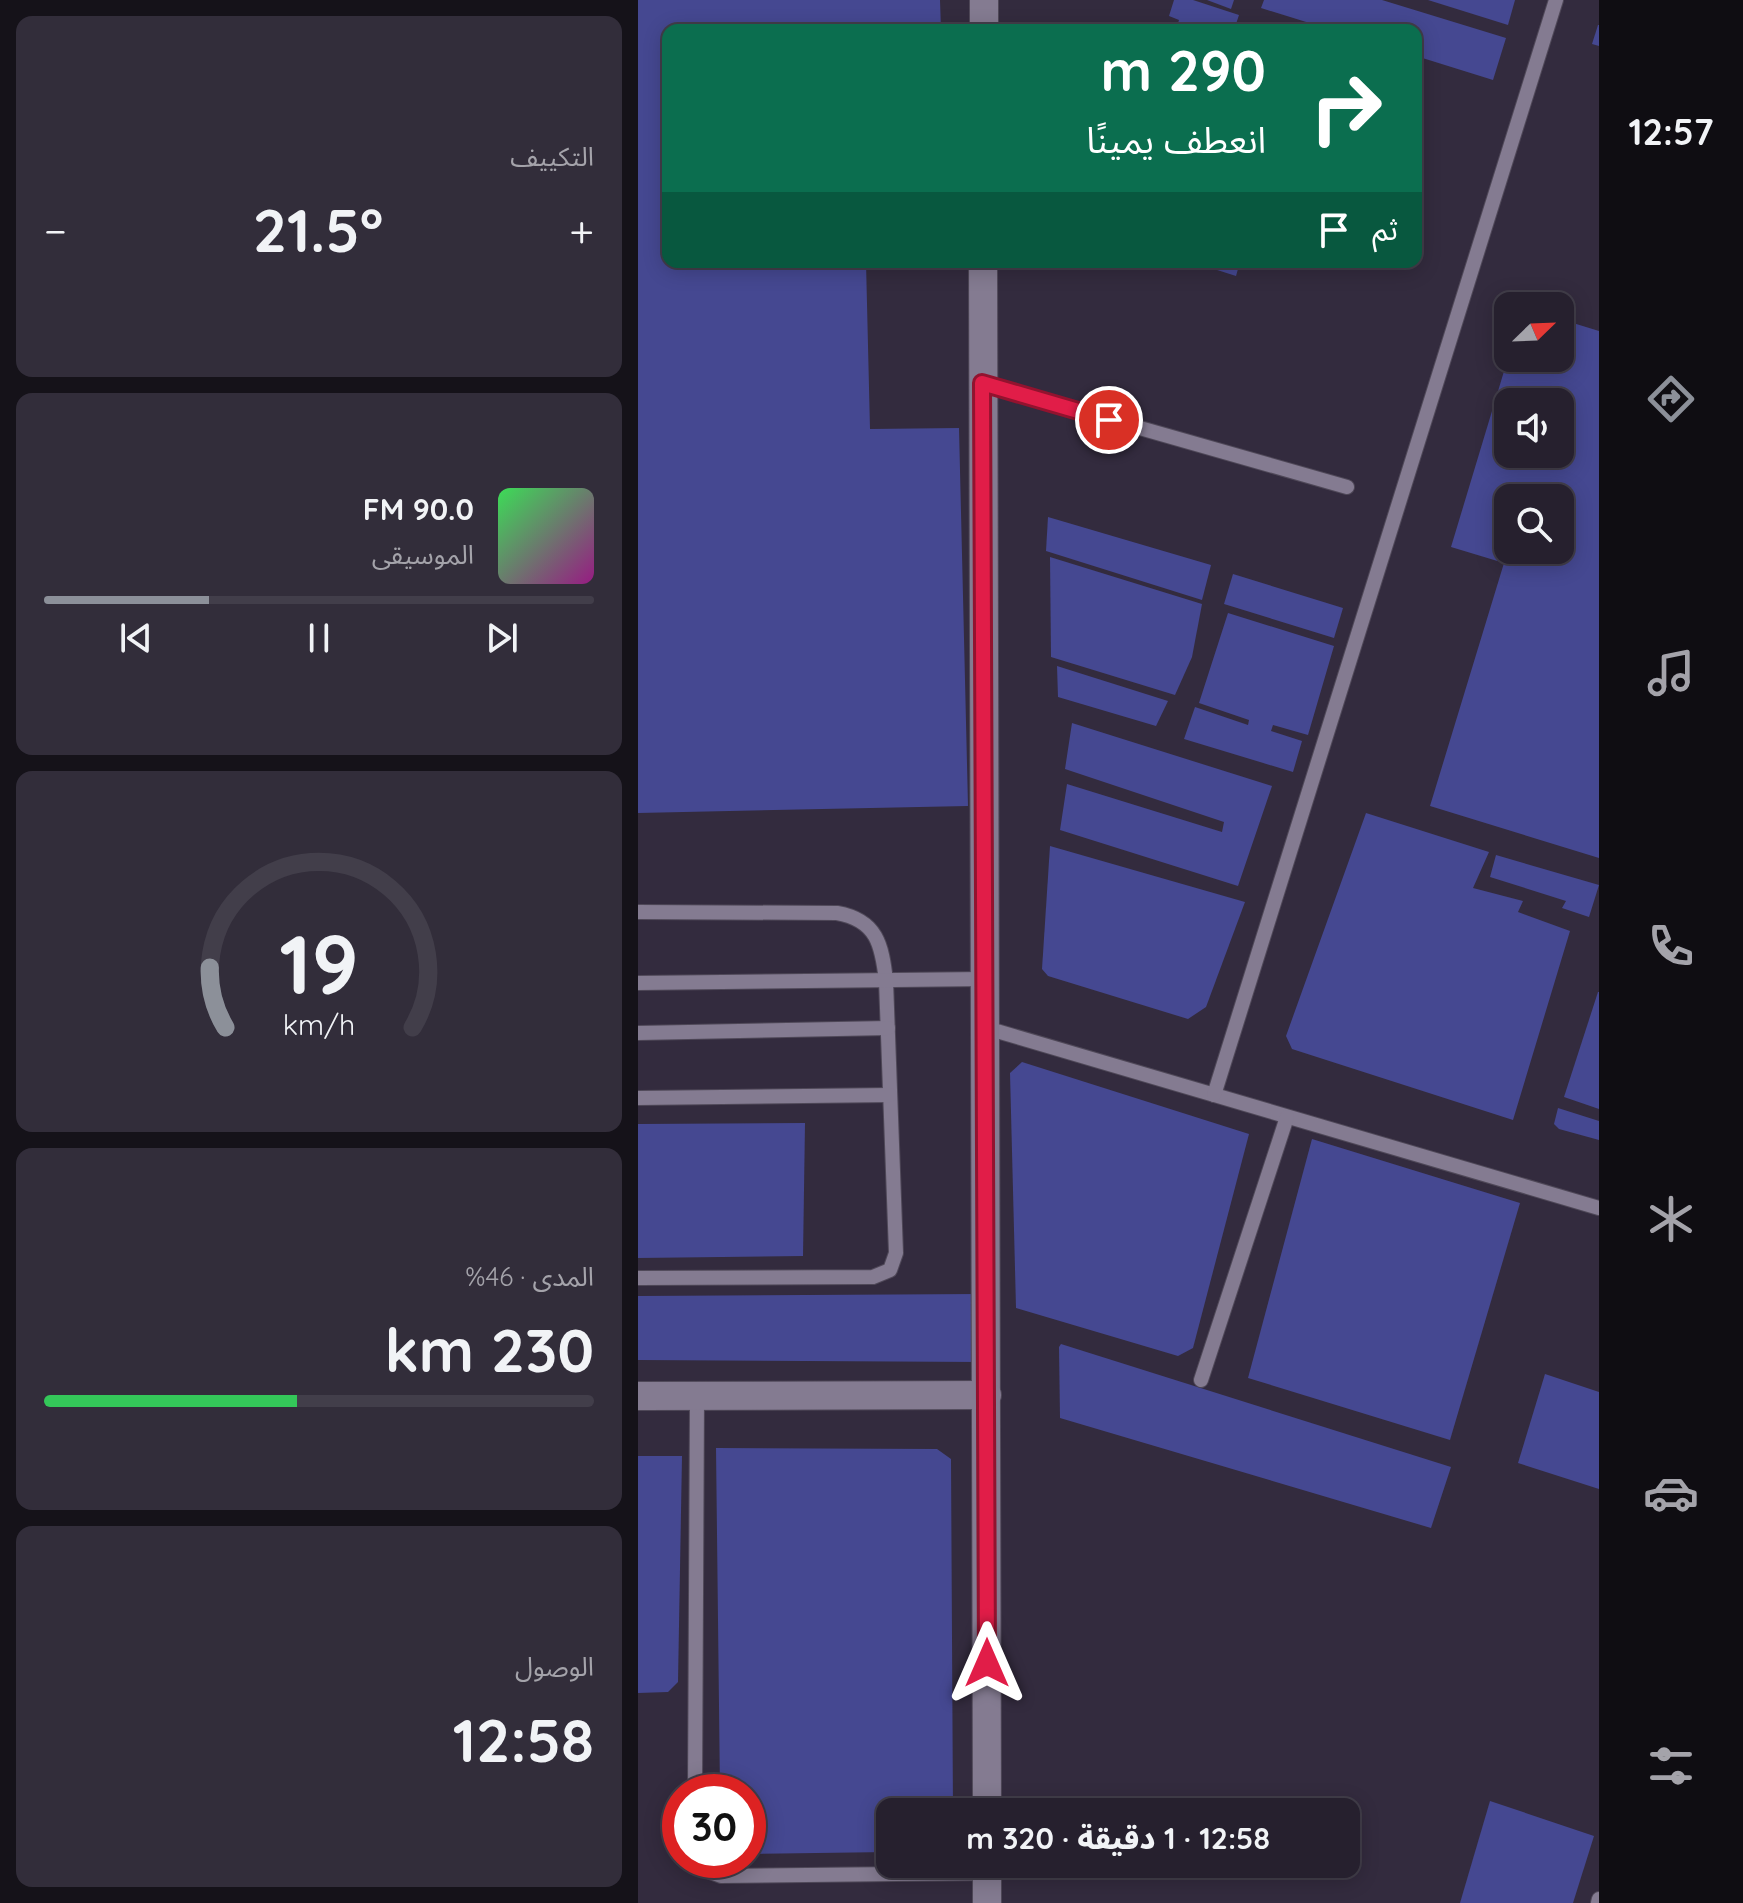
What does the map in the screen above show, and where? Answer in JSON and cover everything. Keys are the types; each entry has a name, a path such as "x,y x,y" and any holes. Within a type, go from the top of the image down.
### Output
{"street":[{"path":"984,0 984,24"},
{"path":"983,268 987,1798"},
{"path":"638,1396 987,1395"},
{"path":"987,1878 987,1903"}],"lane":[{"path":"1214,1095 1556,0"},
{"path":"982,383 1347,487"},
{"path":"638,912 853,916 877,934 883,949 886,981 896,1253 890,1270 873,1277 638,1278"},
{"path":"638,983 984,979"},
{"path":"983,1027 1599,1208"},
{"path":"638,1033 888,1028"},
{"path":"638,1098 890,1095"},
{"path":"1201,1380 1287,1117"},
{"path":"695,1774 697,1398"},
{"path":"766,1875 876,1871"}],"building":[{"path":"638,0 940,0 941,24 662,24 662,268 866,268 870,429 959,428 968,806 638,813"},
{"path":"1174,0 1193,0 1239,15 1236,24 1178,24 1179,20 1169,16"},
{"path":"1207,0 1234,0 1231,9"},
{"path":"1264,0 1382,0 1506,38 1493,80 1422,58 1422,24 1313,24 1261,8"},
{"path":"1428,0 1515,0 1508,25"},
{"path":"1599,25 1599,46 1592,44"},
{"path":"1211,268 1238,268 1236,276"},
{"path":"1574,323 1599,331 1599,858 1430,806 1504,564 1574,564 1574,484 1494,484 1494,560 1451,547 1494,404 1494,468 1574,468 1574,388 1499,388 1504,372 1574,372"},
{"path":"1048,517 1211,565 1202,600 1046,551"},
{"path":"1050,557 1202,604 1192,657 1175,695 1051,657"},
{"path":"1233,574 1343,608 1334,638 1224,604"},
{"path":"1228,613 1334,646 1308,735 1273,725 1271,731 1302,741 1293,772 1184,739 1195,707 1248,725 1249,720 1199,703"},
{"path":"1057,666 1168,701 1156,726 1058,697"},
{"path":"1072,723 1272,786 1238,886 1060,830 1067,784 1222,832 1224,822 1065,769"},
{"path":"1366,813 1489,852 1473,888 1523,901 1518,912 1570,931 1513,1120 1292,1049 1286,1036"},
{"path":"1050,846 1245,902 1206,1007 1188,1019 1048,976 1042,969"},
{"path":"1496,855 1599,885 1589,917 1562,908 1566,901 1490,877"},
{"path":"1599,992 1599,1109 1564,1097"},
{"path":"1022,1062 1249,1134 1193,1348 1178,1356 1016,1308 1010,1073"},
{"path":"1558,1108 1599,1121 1599,1140 1559,1129 1554,1124"},
{"path":"805,1123 803,1256 638,1258 638,1124"},
{"path":"1312,1139 1520,1203 1450,1440 1248,1378"},
{"path":"979,1294 979,1362 638,1360 638,1296"},
{"path":"1061,1344 1451,1467 1431,1528 1060,1418"},
{"path":"1545,1374 1599,1392 1599,1489 1518,1463"},
{"path":"716,1448 937,1449 951,1459 953,1798 876,1798 876,1852 766,1854 766,1774 720,1774"},
{"path":"638,1456 682,1456 678,1682 668,1692 638,1693"},
{"path":"1490,1801 1594,1836 1573,1903 1460,1903"}],"route":[{"path":"987,1663 982,383 1109,420"}]}
